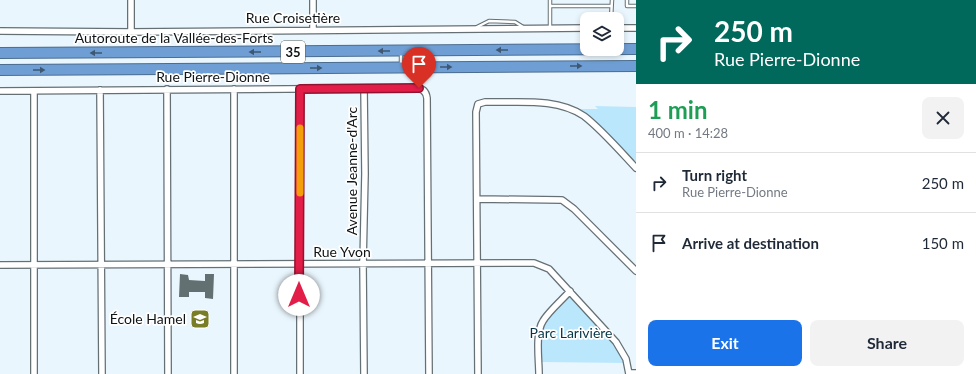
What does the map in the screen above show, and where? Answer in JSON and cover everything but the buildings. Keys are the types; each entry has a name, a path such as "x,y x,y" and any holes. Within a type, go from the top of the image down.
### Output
{"highway":[{"name":"Autoroute de la Vallée-des-Forts","path":"0,54 636,49"},
{"name":"35","path":"0,70 636,66"}],"street":[{"path":"131,0 131,32"},
{"path":"313,0 313,30"},
{"name":"Rue Croisetière","path":"0,31 131,32 580,28"},
{"path":"624,28 636,28"},
{"name":"Avenue Jeanne-d'Arc","path":"364,88 364,374"},
{"name":"Rue Pierre-Dionne","path":"0,91 419,88 425,91 427,98 427,264"},
{"path":"234,89 234,374"},
{"path":"300,89 300,374"},
{"path":"100,90 100,264 102,374"},
{"path":"167,90 168,374"},
{"path":"34,91 34,374"},
{"path":"478,374 476,112 478,104 486,102 539,103 569,109 587,119 636,168"},
{"path":"477,199 562,200 574,209 636,271"},
{"name":"Rue Yvon","path":"0,265 477,264 527,262 540,264 549,269 616,342 626,359 629,374"},
{"path":"427,264 428,374"},
{"path":"539,374 538,339 540,327 543,320 570,291"},
{"path":"629,374 636,373"}],"lane":[{"path":"550,0 550,28"},
{"path":"611,12 612,0"},
{"path":"628,0 628,6 636,6"},
{"path":"550,6 611,6"},
{"path":"401,51 401,68"}],"green space":[{"path":"595,106 636,107 636,164 579,109 598,109"},
{"name":"Parc Larivière","path":"570,291 602,324 629,363 540,362 541,325"}],"slow traffic":[{"path":"300,128 300,193"}],"place":[{"name":"École Hamel","path":"200,319"}],"route":[{"path":"299,295 300,89 419,88"}]}
